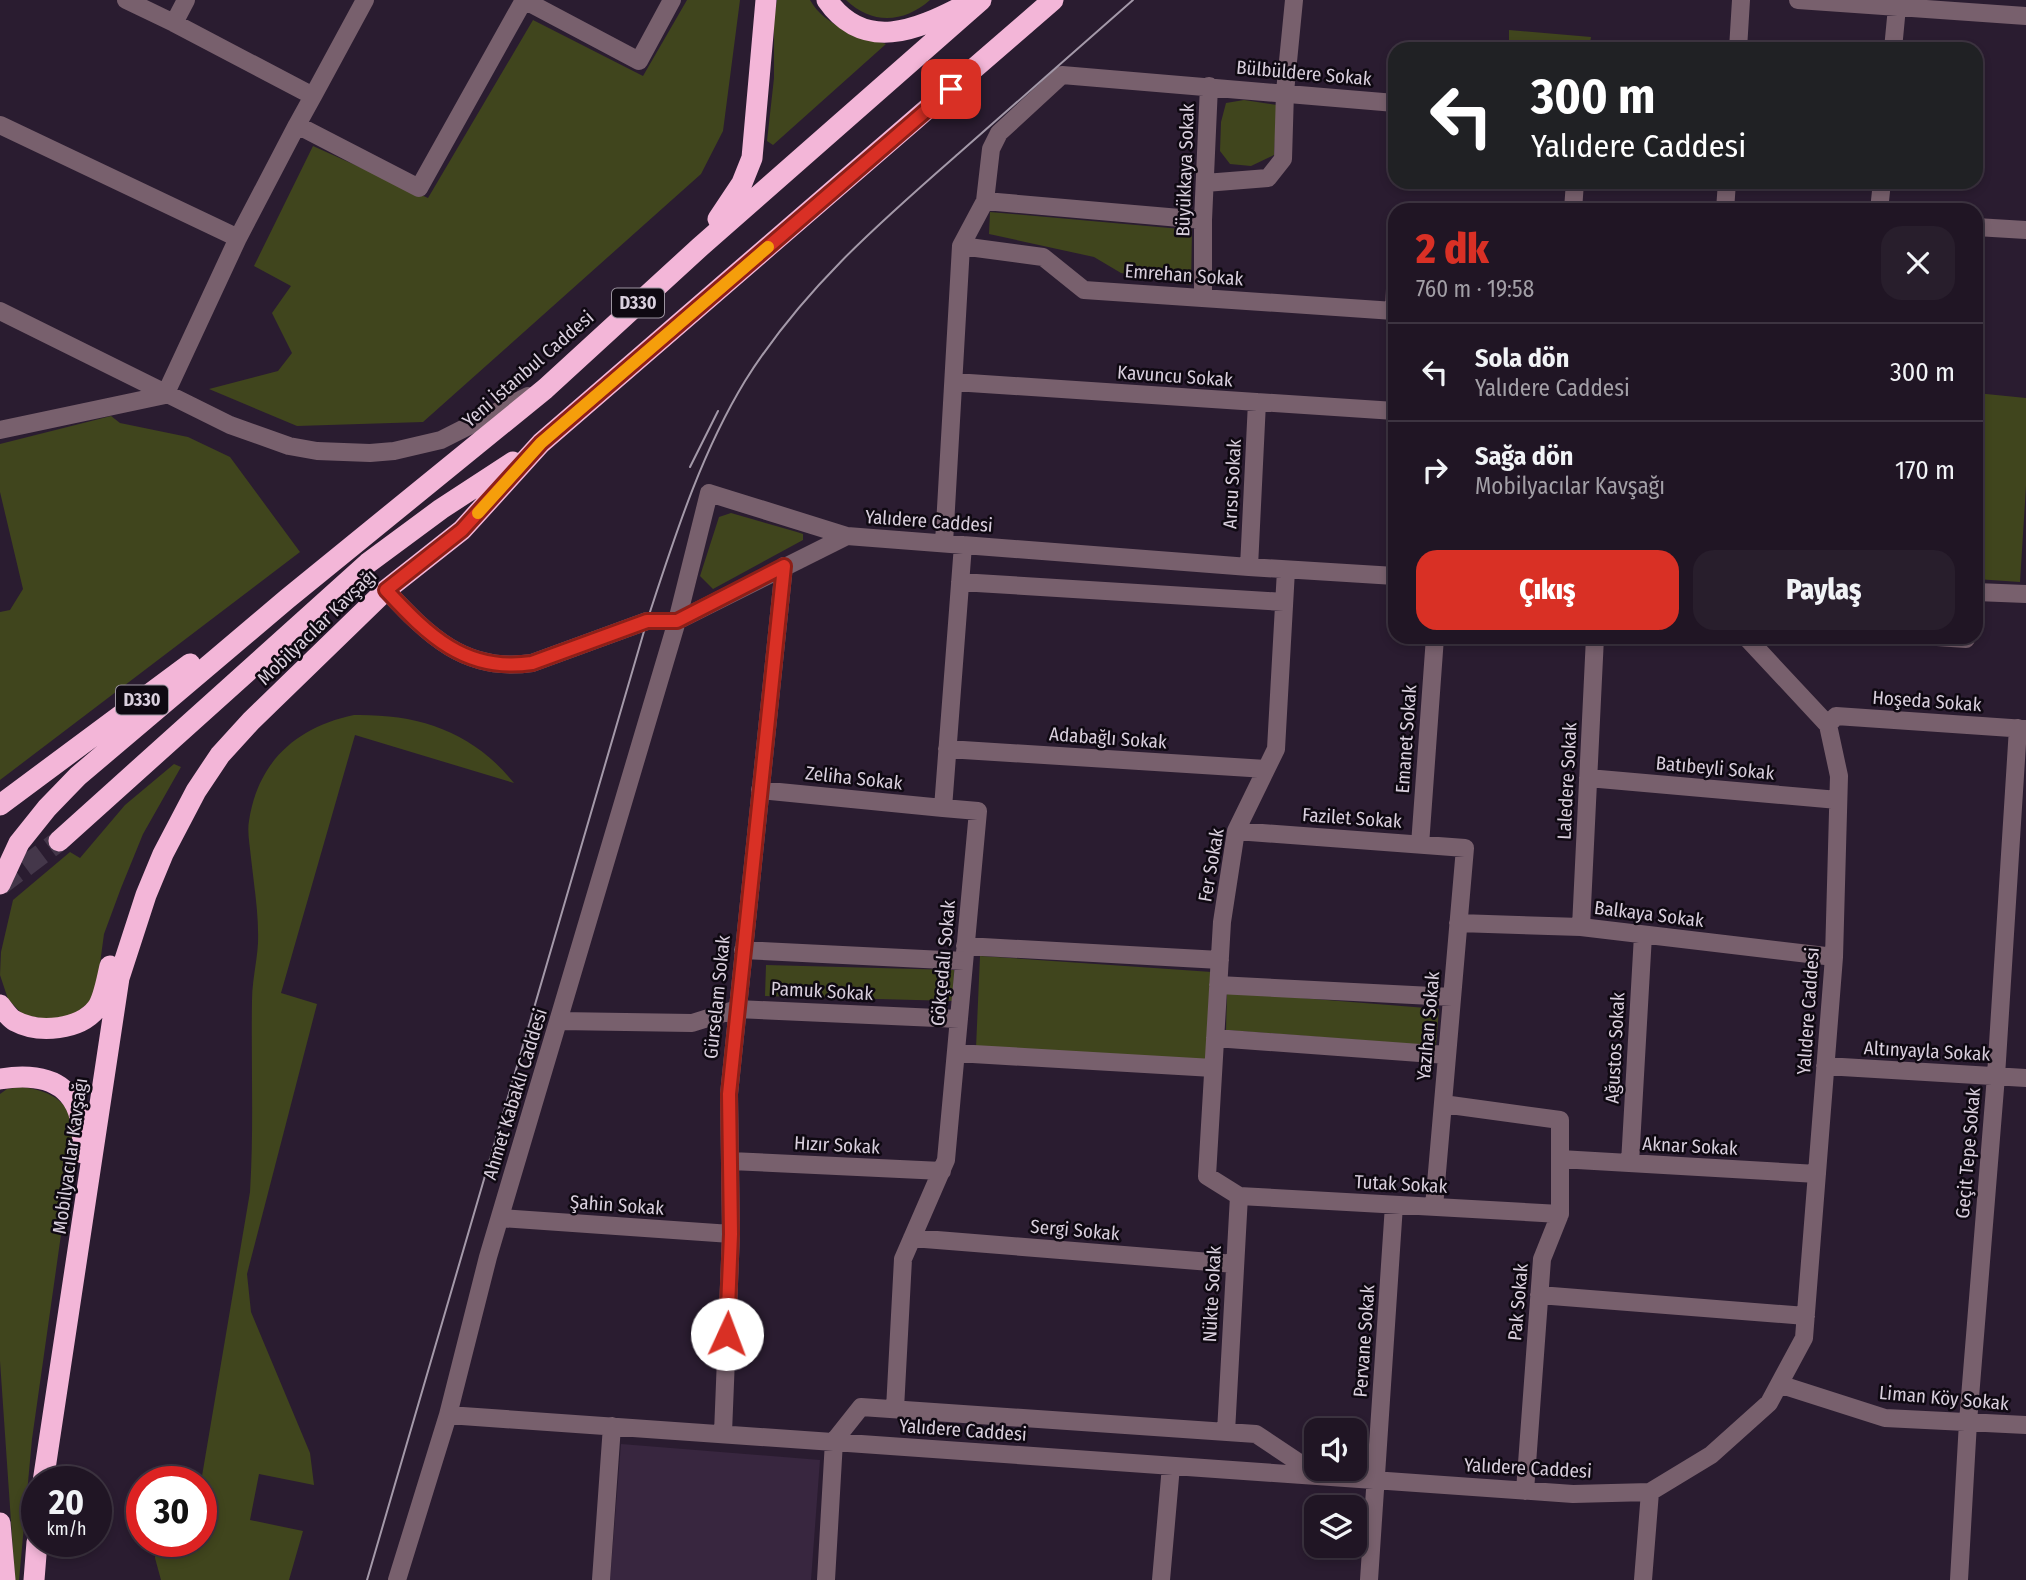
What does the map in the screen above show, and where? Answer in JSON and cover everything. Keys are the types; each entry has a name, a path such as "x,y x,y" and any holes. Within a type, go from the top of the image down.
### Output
{"highway":[{"path":"700,247 742,183 752,158 766,0"},
{"path":"827,0 842,17 856,26 883,32 920,27 974,0"},
{"name":"Yeni İstanbul Caddesi","path":"287,599 545,389 700,247 981,0"},
{"name":"D330","path":"541,443 1053,0"},
{"name":"Mobilyacılar Kavşağı","path":"45,1466 119,978 146,895 163,854 196,791 220,755 251,721 386,590 462,530 541,443"},
{"name":"Mobilyacılar Kavşağı","path":"59,841 369,563 441,509 541,443"},
{"path":"0,899 2,881 19,843 47,808 78,776 287,599"},
{"name":"D330","path":"0,805 201,656 287,599"},
{"path":"0,1005 13,1021 34,1027 52,1028 75,1024 83,1019 97,1007 119,935 146,895"},
{"path":"0,1079 22,1075 41,1077 64,1089 76,1103 84,1132 79,1189 79,1249"},
{"path":"0,1523 5,1580"},
{"path":"34,1580 36,1557"}],"street":[{"path":"126,0 313,96"},
{"path":"174,23 186,0"},
{"path":"166,395 238,238 366,0"},
{"path":"297,125 419,188 525,0 639,61 672,0"},
{"path":"1205,183 1268,178 1283,159 1285,92 1294,0"},
{"path":"1738,42 1741,0"},
{"path":"1798,0 2026,16"},
{"path":"1894,42 1897,7"},
{"name":"Bülbüldere Sokak","path":"985,201 991,149 999,132 1062,75 1388,102"},
{"name":"Büyükkaya Sokak","path":"1203,298 1203,220 1209,86"},
{"path":"0,125 238,238"},
{"path":"944,543 961,246 985,201 1203,220"},
{"path":"1983,227 2026,230"},
{"name":"Emrehan Sokak","path":"961,246 1043,257 1084,290 1388,311"},
{"path":"0,311 166,395 259,437 298,448 343,454 394,451 441,440 545,389"},
{"name":"Kavuncu Sokak","path":"954,382 1388,411"},
{"path":"0,430 166,395"},
{"name":"Arısu Sokak","path":"1249,568 1257,402"},
{"name":"Ahmet Kabaklı Caddesi","path":"397,1580 448,1415 500,1218 677,621 709,493 847,536"},
{"name":"Yalıdere Caddesi","path":"386,590 415,622 447,647 465,656 504,664 532,663 647,621 677,621 847,536 1249,568 1388,576"},
{"path":"943,808 963,545"},
{"name":"Gürselam Sokak","path":"723,1433 731,1234 729,1094 784,566"},
{"name":"Fer Sokak","path":"1239,1196 1207,1176 1222,922 1236,831 1276,749 1286,570"},
{"path":"960,582 1284,602"},
{"path":"1983,592 2026,594"},
{"name":"Emanet Sokak","path":"1420,845 1434,644"},
{"name":"Laledere Sokak","path":"1581,928 1595,644"},
{"name":"Yalıdere Caddesi","path":"1367,1479 1573,1494 1650,1492 1711,1455 1769,1403 1804,1338 1834,957 1839,776 1828,725 1759,644"},
{"name":"Hoşeda Sokak","path":"1828,725 1836,716 2022,729"},
{"name":"Geçit Tepe Sokak","path":"1959,1580 1968,1422 2022,729"},
{"name":"Adabağlı Sokak","path":"947,749 1266,769"},
{"name":"Batıbeyli Sokak","path":"1588,778 1838,800"},
{"name":"Zeliha Sokak","path":"760,790 943,808"},
{"name":"Gökçedalı Sokak","path":"895,1409 903,1259 946,1160 978,811 943,808"},
{"name":"Fazilet Sokak","path":"1236,831 1465,848"},
{"name":"Yazıhan Sokak","path":"1434,1207 1465,848"},
{"name":"Balkaya Sokak","path":"1458,923 1581,928 1834,957"},
{"name":"Ağustos Sokak","path":"1630,1163 1643,935"},
{"path":"743,950 1220,960"},
{"path":"1218,985 1452,997"},
{"name":"Pamuk Sokak","path":"559,1021 692,1023 737,1009 959,1019"},
{"path":"1215,1038 1447,1055"},
{"path":"956,1054 1213,1068"},
{"name":"Altınyayla Sokak","path":"1825,1066 2026,1078"},
{"name":"Pak Sokak","path":"1443,1104 1560,1120 1560,1214 1542,1259 1525,1491"},
{"name":"Aknar Sokak","path":"1560,1159 1817,1174"},
{"name":"Hızır Sokak","path":"730,1161 942,1171"},
{"name":"Tutak Sokak","path":"1239,1196 1560,1214"},
{"name":"Nükte Sokak","path":"1226,1432 1239,1196"},
{"name":"Pervane Sokak","path":"1370,1580 1394,1205"},
{"name":"Şahin Sokak","path":"500,1218 731,1234"},
{"name":"Sergi Sokak","path":"912,1238 1235,1264"},
{"path":"1539,1295 1806,1316"},
{"name":"Liman Köy Sokak","path":"1779,1384 1885,1418 2026,1425"},
{"path":"825,1580 834,1441 861,1407 1256,1434 1304,1466"},
{"name":"Yalıdere Caddesi","path":"448,1415 1304,1475"},
{"path":"601,1580 612,1426"},
{"path":"1161,1580 1171,1466"},
{"path":"1643,1580 1650,1492"}],"shaded area":[{"path":"621,1444 820,1460 811,1580 610,1580"}],"green space":[{"path":"687,0 740,0 723,131 701,174 423,422 297,426 209,389 278,371 292,353 272,313 291,286 254,266 313,146 428,198 533,20 643,76"},
{"path":"777,0 810,0 824,17 834,23 886,44 773,145 767,141 774,78 774,18"},
{"path":"846,0 930,0 910,13 888,18 866,14"},
{"path":"1509,30 1591,37 1590,42 1509,42"},
{"path":"1244,100 1277,105 1274,155 1251,166 1230,164 1220,151 1221,122 1226,103"},
{"path":"990,212 1192,230 1191,285 1121,273 1094,257 989,234"},
{"path":"1983,394 2026,398 2026,486 2020,582 1983,579"},
{"path":"111,416 120,423 188,437 230,457 300,552 0,780 0,612 10,610 23,589 0,492 0,444"},
{"path":"731,513 803,534 803,540 713,589 700,576 719,517"},
{"path":"354,715 378,716 422,722 443,729 480,750 514,783 355,735 281,993 317,1004 247,1274 251,1312 310,1453 314,1485 259,1474 250,1520 303,1531 289,1580 161,1580 155,1557 217,1557 217,1466 204,1466 250,1192 252,994 258,932 249,821 261,781 271,764 298,738 333,721"},
{"path":"174,764 181,767 143,834 104,934 96,993 73,1015 51,1020 23,1015 8,999 0,975 1,952 13,900 70,852 80,858 125,805"},
{"path":"980,956 1212,972 1207,1060 976,1048"},
{"path":"766,965 954,970 953,1001 765,996"},
{"path":"1227,992 1439,1009 1436,1046 1226,1030"},
{"path":"21,1087 51,1095 66,1107 71,1115 75,1136 30,1466 21,1466 19,1580 15,1580 0,1361 0,1094 7,1089"}],"tunnel":[{"path":"0,885 59,841"}],"tram line":[{"path":"367,1580 647,621 689,498 714,438 745,381 767,348 816,288 899,206 1133,0"},
{"path":"690,467 718,411"}],"slow traffic":[{"path":"478,513 541,443 768,247"}],"route":[{"path":"727,1334 731,1234 729,1094 784,566 677,621 647,621 636,624 521,665 485,662 447,647 415,622 386,590 462,530 541,443 951,89"}]}
